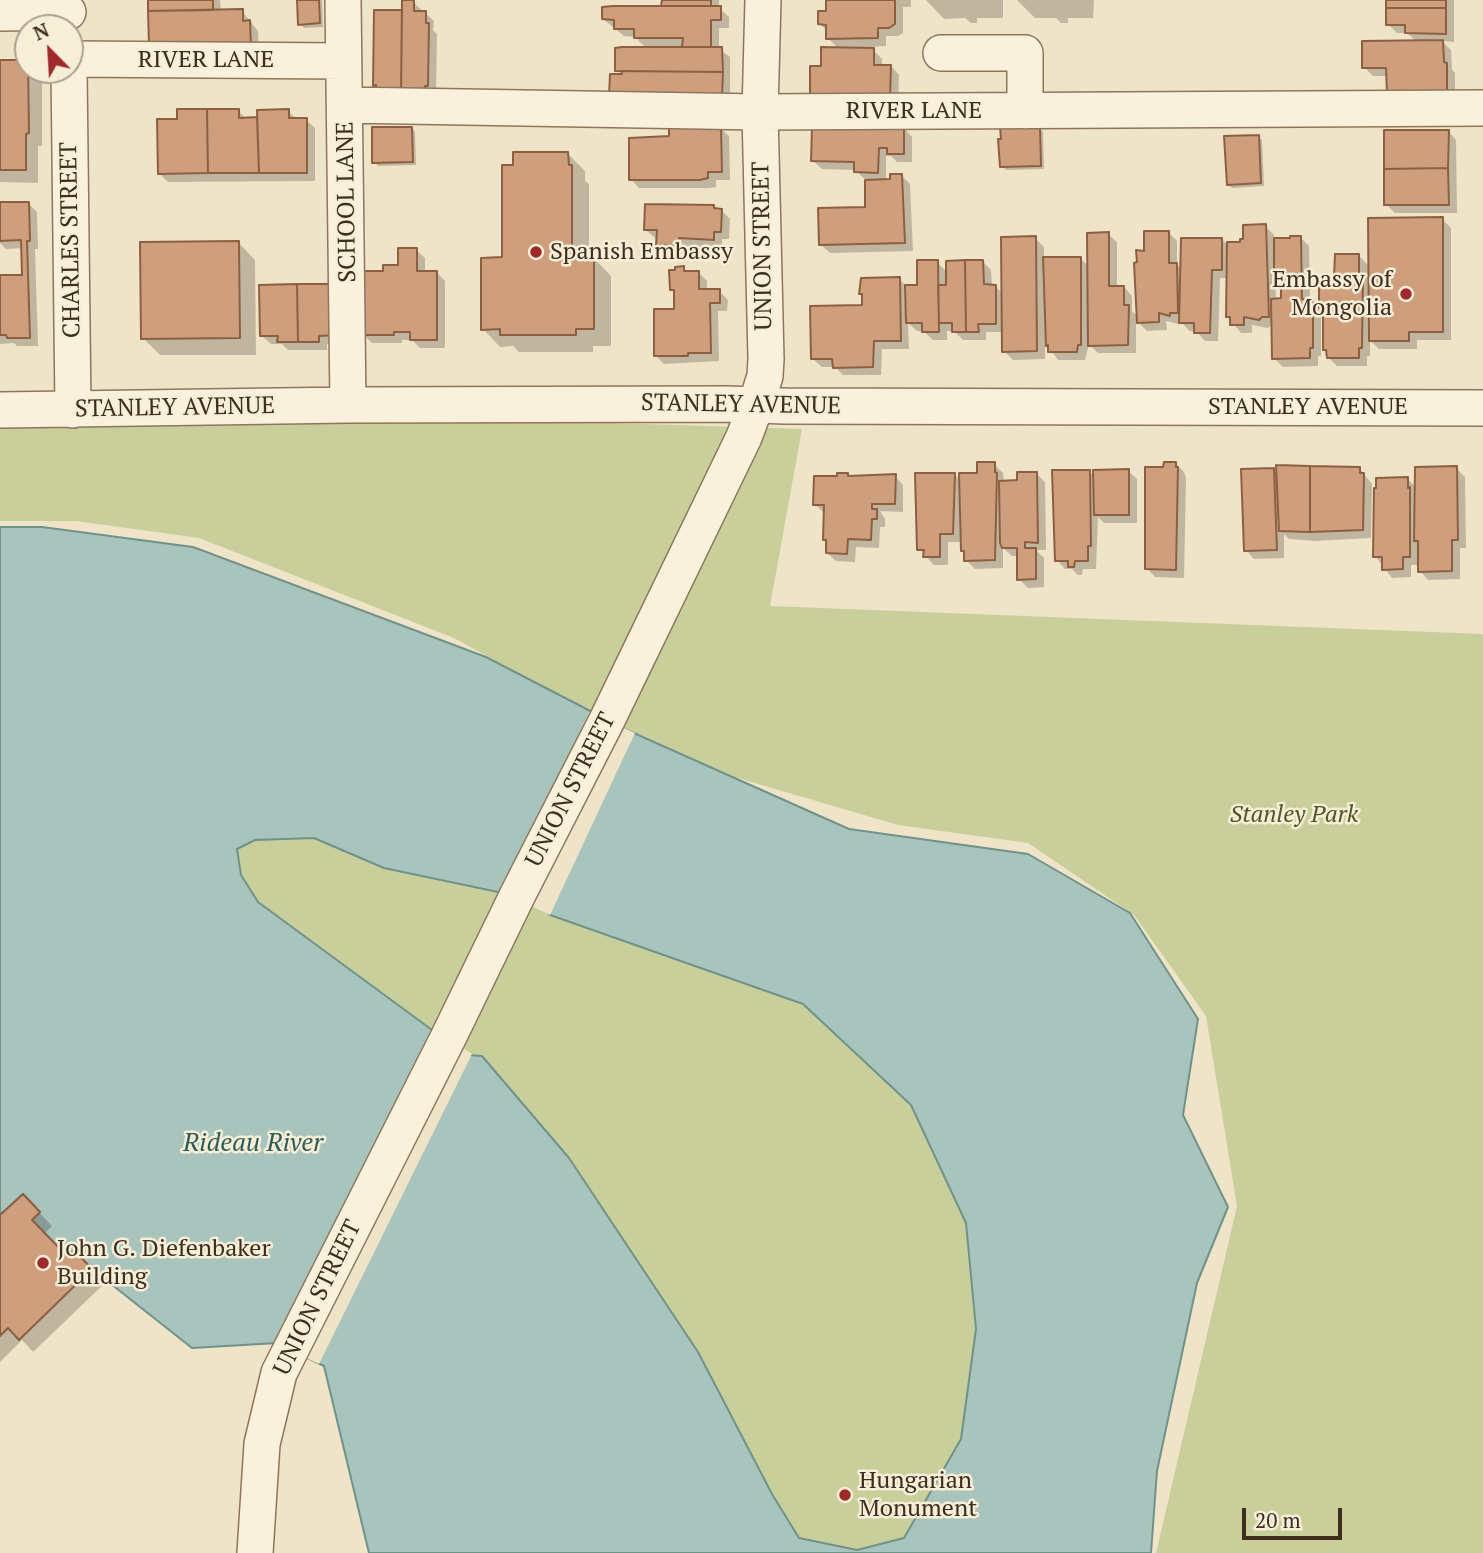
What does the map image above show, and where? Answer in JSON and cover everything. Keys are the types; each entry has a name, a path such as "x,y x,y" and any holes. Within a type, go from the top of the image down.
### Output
{"street":[{"name":"SCHOOL LANE","path":"343,0 348,405"},
{"name":"UNION STREET","path":"255,1553 262,1444 279,1373 607,720 744,437 756,405 765,376 766,359 760,112 763,0"},
{"path":"0,13 68,13"},
{"path":"942,53 1025,53 1025,111"},
{"name":"RIVER LANE","path":"84,60 343,61"},
{"name":"CHARLES STREET","path":"69,84 74,410"},
{"name":"RIVER LANE","path":"346,105 760,112 1483,108"},
{"name":"STANLEY AVENUE","path":"0,410 348,405 1483,408"}],"green space":[{"name":"Stanley Park","path":"332,414 802,429 770,606 1483,634 1483,1553 1156,1553 1237,1206 1206,1016 1134,915 1028,843 898,825 731,776 589,712 454,638 199,538 76,521 0,521 0,426"},
{"path":"314,837 384,868 517,896 541,907 550,915 803,1004 911,1105 966,1223 976,1329 961,1439 904,1538 857,1550 799,1538 772,1494 698,1352 569,1158 482,1056 468,1055 447,1041 258,902 241,875 237,849 255,840"}],"water":[{"name":"Rideau River","path":"0,527 42,527 193,547 486,657 627,730 849,829 1028,854 1130,913 1198,1019 1183,1115 1228,1207 1197,1283 1157,1471 1151,1553 369,1553 324,1366 277,1343 192,1348 92,1269 74,1251 67,1256 32,1220 40,1212 23,1194 0,1215","holes":["314,838 384,868 517,896 541,907 550,915 803,1004 911,1105 966,1223 976,1329 961,1439 904,1538 857,1550 799,1538 772,1494 698,1352 569,1158 482,1056 468,1055 447,1041 258,902 241,875 237,849 255,840"]}],"pier":[{"path":"589,712 635,733 550,915 505,893"},
{"path":"434,1029 472,1054 319,1364 277,1344"}],"building":[{"path":"148,0 213,0 213,10 148,11"},
{"path":"297,0 319,0 320,23 298,25"},
{"path":"402,0 414,0 414,11 426,11 426,23 429,23 428,86 425,86 425,94 401,94"},
{"path":"662,0 711,0 711,6 661,6"},
{"path":"826,0 895,0 895,24 889,28 878,28 878,38 826,39 826,25 818,24 818,11 826,11"},
{"path":"1386,0 1446,0 1446,8 1386,8"},
{"path":"721,6 721,20 711,20 711,47 682,47 683,38 634,38 634,29 614,29 614,20 602,19 602,7"},
{"path":"1386,8 1446,8 1446,34 1405,33 1405,25 1386,25"},
{"path":"243,9 243,21 250,20 251,47 149,46 148,11"},
{"path":"374,10 402,10 401,94 376,94 376,85 373,86"},
{"path":"1443,40 1444,62 1447,63 1447,96 1387,95 1386,68 1362,68 1362,41"},
{"path":"722,47 723,72 615,71 615,48"},
{"path":"821,47 874,48 874,65 891,65 890,99 810,98 810,66 821,66"},
{"path":"0,60 14,60 14,84 28,84 26,170 0,170"},
{"path":"622,71 723,72 722,97 609,96 610,74 622,74"},
{"path":"177,109 207,109 208,173 158,174 157,119 177,119"},
{"path":"207,109 239,109 239,118 257,117 259,173 208,173"},
{"path":"289,109 289,118 307,118 307,173 259,173 257,110"},
{"path":"721,126 722,172 708,172 708,178 700,180 629,180 629,138 669,136 669,127"},
{"path":"372,127 412,127 413,162 372,163"},
{"path":"812,127 904,127 904,154 887,154 887,148 879,148 878,173 854,172 854,162 811,161"},
{"path":"1000,127 1040,127 1041,166 1000,167"},
{"path":"1384,130 1449,130 1448,168 1384,169"},
{"path":"1259,135 1261,183 1227,185 1224,136"},
{"path":"513,152 568,152 569,165 572,165 572,256 594,256 594,329 576,329 576,335 500,335 500,329 481,330 481,258 502,257 502,165 513,165"},
{"path":"1448,168 1449,205 1384,205 1384,169"},
{"path":"890,174 902,174 905,243 819,245 818,208 865,207 865,180 890,179"},
{"path":"0,202 29,202 30,241 27,241 30,338 7,338 6,335 0,335 0,275 22,275 21,240 0,241"},
{"path":"645,204 714,205 714,208 722,209 721,232 714,232 714,240 679,238 680,246 656,245 657,230 644,230"},
{"name":"Embassy of Mongolia","path":"1443,217 1443,332 1409,332 1409,341 1369,341 1368,218"},
{"path":"1266,224 1269,317 1259,320 1244,317 1244,325 1230,325 1230,317 1226,317 1227,242 1240,242 1240,239 1243,239 1243,225"},
{"path":"1144,231 1169,231 1169,263 1177,263 1178,313 1170,313 1170,316 1159,313 1159,322 1137,323 1134,263 1137,262 1136,250 1144,251"},
{"path":"1109,232 1109,286 1124,286 1124,305 1129,305 1128,345 1088,346 1087,233"},
{"path":"1036,236 1037,351 1002,352 1001,237"},
{"path":"1301,236 1302,299 1313,299 1313,348 1310,348 1310,358 1272,359 1271,299 1281,298 1281,277 1274,277 1274,238"},
{"path":"1181,238 1222,238 1222,270 1212,270 1210,333 1194,333 1194,323 1179,323"},
{"path":"239,241 240,338 141,339 140,242"},
{"path":"398,248 417,248 417,271 437,271 437,340 410,340 410,332 361,335 361,271 383,271 383,265 398,265"},
{"path":"1335,254 1359,254 1359,277 1363,277 1362,348 1359,348 1359,358 1327,358 1326,350 1323,350 1323,308 1319,308 1319,279 1334,277"},
{"path":"1043,257 1081,257 1081,345 1078,345 1077,352 1048,352"},
{"path":"917,260 938,260 939,332 922,332 922,323 906,323 905,285 917,285"},
{"path":"965,260 966,332 952,332 952,323 939,323 938,285 946,285 946,261"},
{"path":"965,260 983,260 984,284 996,285 996,324 978,324 979,332 966,332"},
{"path":"684,266 684,271 699,271 699,289 720,289 720,303 710,303 711,353 654,356 654,309 674,309 674,290 670,290 669,270"},
{"path":"900,277 901,341 874,341 873,367 833,368 832,359 811,359 810,306 862,305 862,294 859,294 861,278"},
{"path":"297,284 298,342 277,342 278,336 260,336 259,285"},
{"path":"297,284 337,284 338,335 319,336 319,342 298,342"},
{"path":"977,462 995,462 995,560 964,561 964,551 961,551 959,473 977,473"},
{"path":"1164,462 1176,462 1178,467 1176,570 1145,569 1145,467 1163,467"},
{"path":"1276,465 1310,466 1310,532 1279,531"},
{"path":"1310,466 1360,467 1360,473 1364,473 1363,530 1310,532"},
{"path":"1457,466 1458,540 1452,540 1452,571 1418,572 1418,541 1414,541 1415,467"},
{"path":"1274,468 1277,550 1244,551 1241,469"},
{"path":"1129,469 1129,515 1094,515 1093,470"},
{"path":"1052,470 1090,470 1091,546 1088,546 1088,561 1075,561 1074,567 1068,567 1068,561 1055,561"},
{"path":"1017,472 1037,472 1038,543 1025,542 1025,548 1036,548 1036,579 1017,580 1017,548 1002,548 1000,543 999,481 1017,480"},
{"path":"837,473 848,473 848,476 896,474 895,504 872,504 872,509 877,509 877,519 872,519 871,540 848,539 847,554 826,553 826,540 823,540 824,505 813,505 814,476 837,476"},
{"path":"915,473 955,473 953,534 940,534 940,557 923,557 924,550 917,550"},
{"path":"1408,477 1410,557 1403,557 1403,569 1382,570 1382,557 1373,557 1376,478"},
{"name":"John G. Diefenbaker Building","path":"23,1194 40,1212 32,1220 67,1256 74,1250 92,1269 19,1340 8,1328 0,1336 0,1215"}],"place":[{"name":"Spanish Embassy","path":"536,252"},
{"name":"Embassy of Mongolia","path":"1406,294"},
{"name":"John G. Diefenbaker Building","path":"43,1263"},
{"name":"Hungarian Monument","path":"845,1495"}]}
